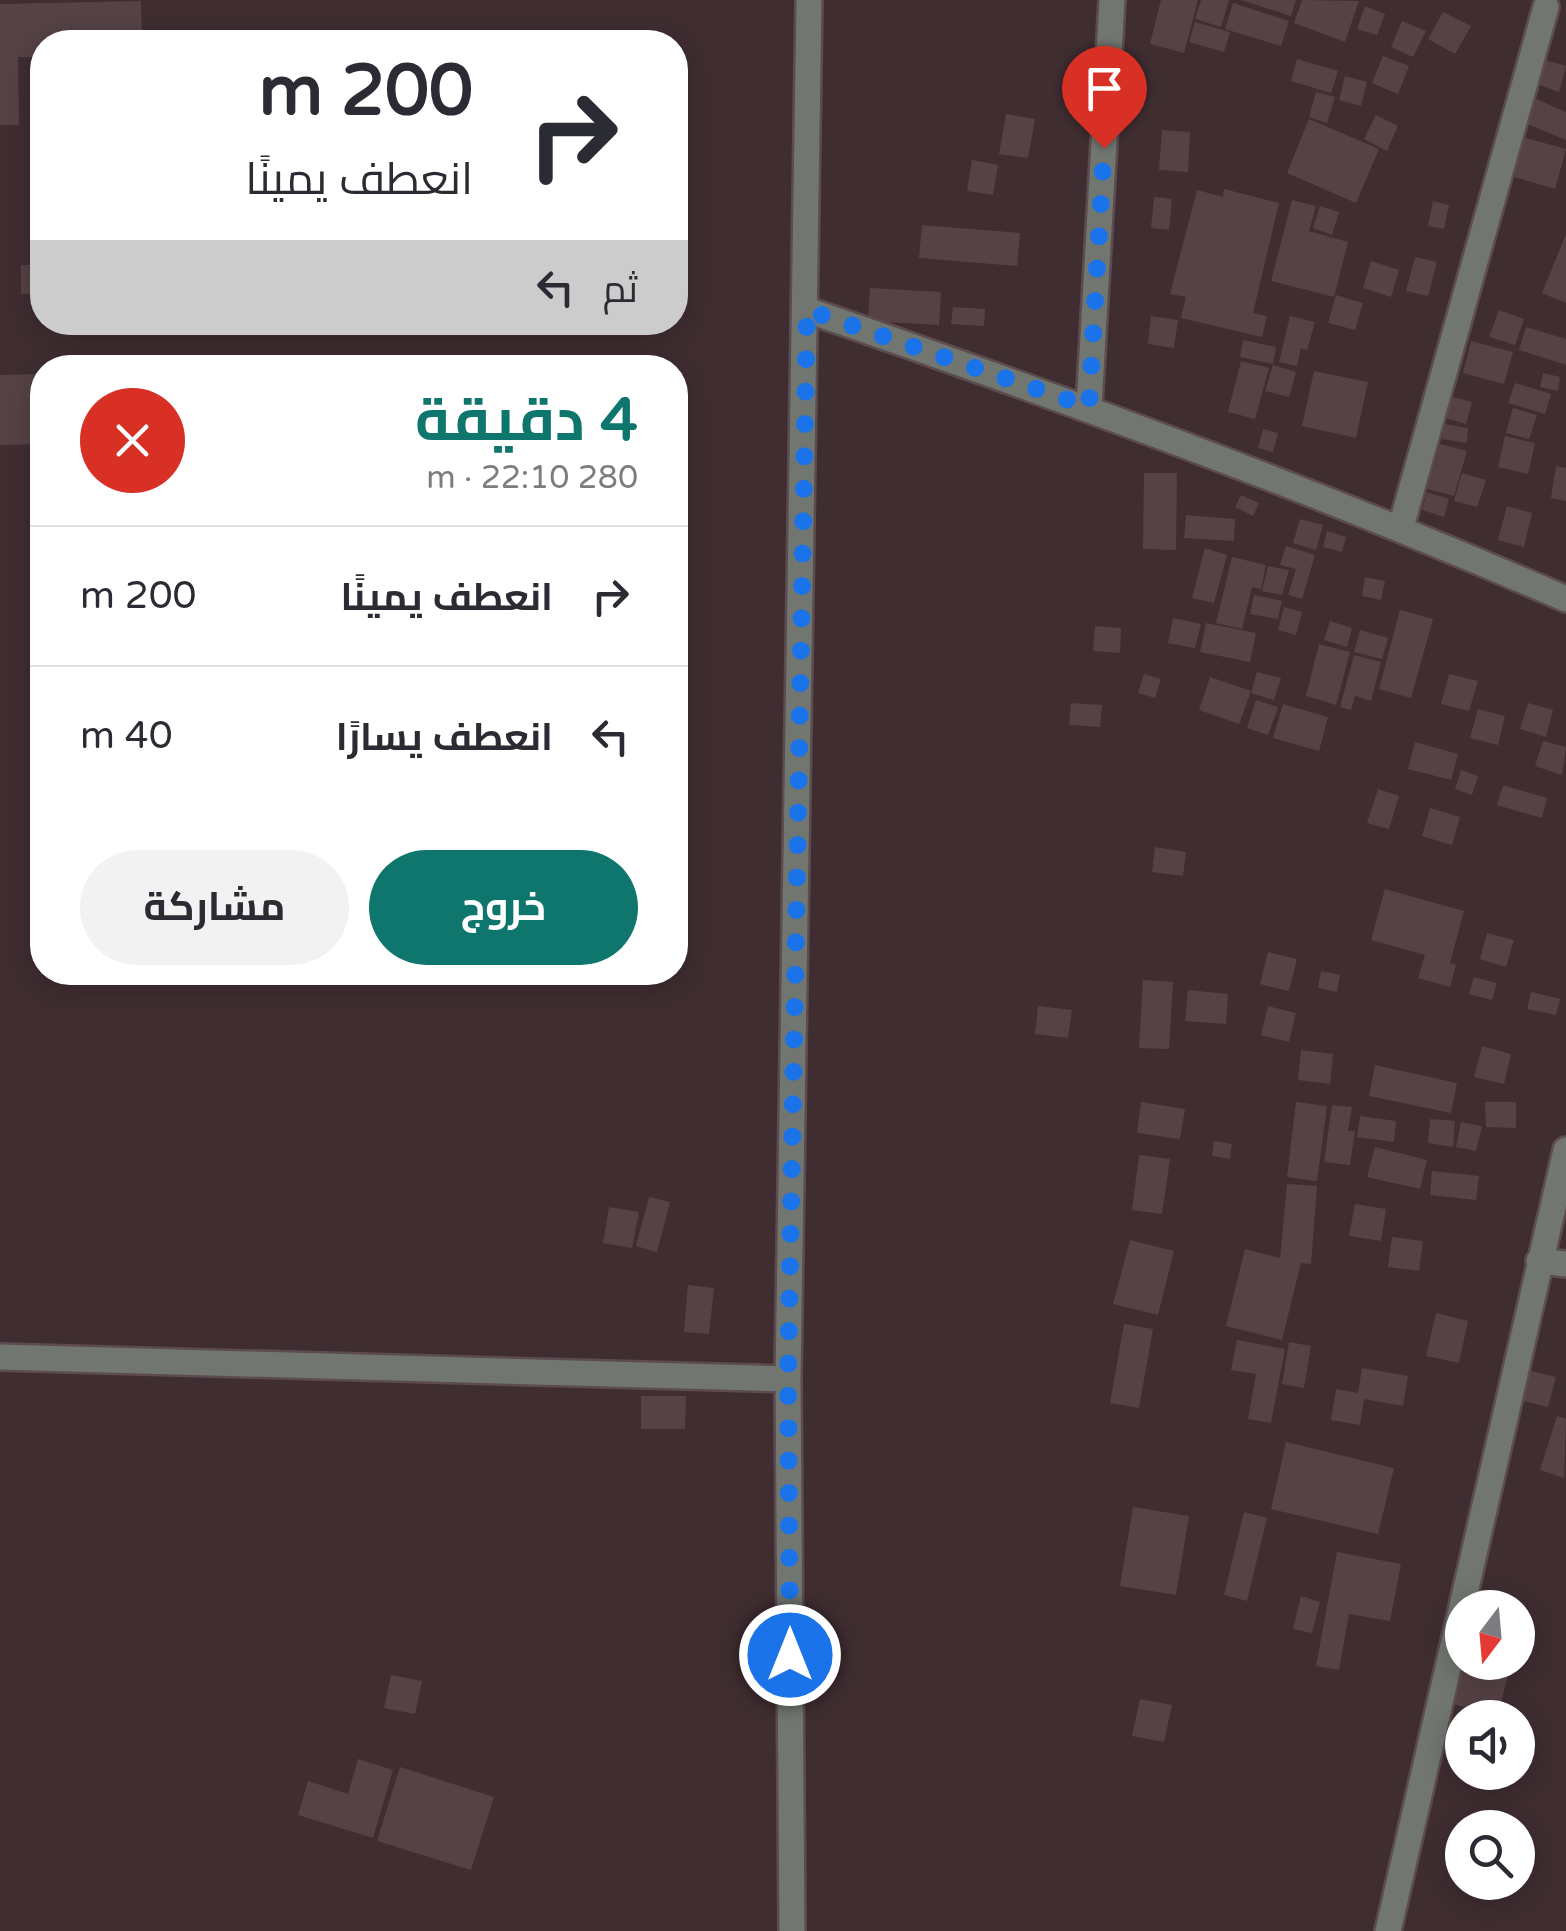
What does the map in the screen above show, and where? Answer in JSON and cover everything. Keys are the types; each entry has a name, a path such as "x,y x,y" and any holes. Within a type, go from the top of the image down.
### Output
{"street":[{"path":"792,1931 788,1379 810,0"},
{"path":"1089,407 1112,0"},
{"path":"1401,527 1549,10"},
{"path":"807,310 1089,407 1401,527 1566,599"},
{"path":"1388,1931 1566,1150"},
{"path":"1539,1262 1566,1264"},
{"path":"0,1358 788,1379"}],"building":[{"path":"1161,0 1198,0 1184,53 1150,44"},
{"path":"1201,0 1229,0 1221,27 1195,19"},
{"path":"1241,0 1296,0 1291,16"},
{"path":"1302,0 1359,1 1345,42 1294,23"},
{"path":"141,1 142,30 30,30 30,57 18,57 19,125 0,125 0,4"},
{"path":"1233,3 1289,21 1281,46 1225,29"},
{"path":"1365,6 1385,14 1377,35 1357,29"},
{"path":"1443,12 1471,26 1455,54 1428,39"},
{"path":"1402,21 1426,31 1413,57 1391,47"},
{"path":"1195,22 1230,32 1224,52 1189,42"},
{"path":"1383,56 1409,66 1398,94 1372,83"},
{"path":"1297,59 1338,71 1331,93 1291,81"},
{"path":"1545,60 1566,66 1559,92 1537,84"},
{"path":"1345,76 1367,82 1361,106 1339,100"},
{"path":"1316,92 1335,97 1327,123 1309,117"},
{"path":"1536,99 1566,112 1566,140 1525,123"},
{"path":"1006,114 1035,119 1028,158 999,154"},
{"path":"1376,115 1398,126 1387,151 1364,139"},
{"path":"1309,119 1379,149 1356,203 1287,173"},
{"path":"1162,130 1190,132 1188,172 1159,170"},
{"path":"1519,136 1566,149 1555,189 1508,175"},
{"path":"972,160 998,165 993,195 967,191"},
{"path":"1224,189 1279,203 1253,313 1267,316 1262,337 1181,318 1186,297 1170,294 1197,190 1223,197"},
{"path":"1154,197 1172,199 1169,230 1151,228"},
{"path":"1292,200 1316,206 1309,231 1348,242 1334,297 1271,281"},
{"path":"1433,201 1449,205 1444,229 1428,226"},
{"path":"1320,206 1339,212 1332,235 1313,228"},
{"path":"922,225 1020,233 1017,266 919,258"},
{"path":"1566,234 1566,303 1542,293"},
{"path":"1415,257 1437,262 1428,296 1406,291"},
{"path":"1371,261 1399,270 1391,297 1363,288"},
{"path":"21,265 30,265 30,294 21,294"},
{"path":"870,288 941,292 939,325 868,321"},
{"path":"1336,295 1363,303 1355,330 1328,323"},
{"path":"953,307 985,309 984,326 951,324"},
{"path":"1499,310 1524,319 1515,345 1489,337"},
{"path":"1151,316 1178,320 1174,348 1148,344"},
{"path":"1290,316 1315,322 1307,350 1301,348 1297,366 1279,362"},
{"path":"1526,327 1566,339 1566,365 1519,350"},
{"path":"1243,340 1276,347 1273,364 1240,357"},
{"path":"1471,341 1513,352 1504,384 1463,373"},
{"path":"1241,361 1269,368 1255,419 1228,412"},
{"path":"1273,365 1296,372 1289,397 1265,391"},
{"path":"1314,371 1368,382 1356,438 1302,426"},
{"path":"1543,373 1560,377 1558,391 1540,387"},
{"path":"30,374 30,444 0,445 0,375"},
{"path":"1515,383 1551,394 1545,414 1508,403"},
{"path":"1453,397 1472,402 1466,424 1446,418"},
{"path":"1513,408 1537,415 1529,439 1506,433"},
{"path":"1444,424 1468,428 1467,443 1442,439"},
{"path":"1263,429 1278,433 1273,452 1258,448"},
{"path":"1505,436 1535,443 1528,474 1498,467"},
{"path":"1440,444 1467,451 1454,496 1427,489"},
{"path":"1556,466 1566,468 1566,501 1551,498"},
{"path":"1144,473 1177,473 1176,550 1143,549"},
{"path":"1462,473 1486,480 1477,507 1454,501"},
{"path":"1427,492 1449,499 1444,517 1422,510"},
{"path":"1241,495 1259,503 1253,516 1235,507"},
{"path":"1507,506 1532,513 1524,547 1498,540"},
{"path":"1186,515 1235,519 1234,541 1184,538"},
{"path":"1300,519 1323,525 1316,550 1293,543"},
{"path":"1327,531 1346,537 1342,552 1323,547"},
{"path":"1286,546 1315,555 1302,599 1288,595 1296,569 1280,565"},
{"path":"1205,548 1227,555 1214,603 1192,598"},
{"path":"1232,557 1266,565 1261,589 1252,587 1242,629 1216,623"},
{"path":"1268,566 1289,570 1282,595 1262,591"},
{"path":"1365,577 1385,581 1381,600 1362,596"},
{"path":"1254,595 1282,601 1278,619 1250,614"},
{"path":"1284,607 1302,612 1296,635 1278,630"},
{"path":"1400,610 1433,619 1411,698 1379,689"},
{"path":"1173,618 1201,624 1195,648 1168,643"},
{"path":"1330,621 1352,628 1347,647 1324,640"},
{"path":"1206,623 1256,633 1250,662 1200,652"},
{"path":"1095,626 1121,628 1120,653 1093,651"},
{"path":"1360,630 1388,638 1382,659 1354,652"},
{"path":"1319,644 1350,652 1336,705 1306,696"},
{"path":"1354,655 1381,662 1371,701 1355,696 1351,710 1340,707"},
{"path":"1257,672 1281,678 1274,700 1251,693"},
{"path":"1144,674 1161,679 1155,698 1138,693"},
{"path":"1449,674 1478,681 1469,711 1441,704"},
{"path":"1210,677 1251,691 1239,724 1199,710"},
{"path":"1256,700 1278,707 1268,735 1247,728"},
{"path":"1071,703 1102,705 1100,727 1069,725"},
{"path":"1528,703 1553,710 1546,737 1520,729"},
{"path":"1283,704 1328,717 1319,751 1273,738"},
{"path":"1478,709 1505,716 1498,745 1470,738"},
{"path":"1543,741 1566,747 1562,775 1535,766"},
{"path":"1415,742 1458,754 1451,780 1408,769"},
{"path":"1461,770 1478,776 1472,795 1455,789"},
{"path":"1503,785 1547,798 1542,818 1497,805"},
{"path":"1378,789 1399,796 1389,829 1367,823"},
{"path":"1430,808 1460,817 1452,845 1422,836"},
{"path":"1155,847 1186,852 1183,876 1152,872"},
{"path":"1385,889 1464,911 1450,963 1456,965 1450,987 1418,978 1425,955 1371,940"},
{"path":"1487,933 1514,940 1506,967 1480,959"},
{"path":"1268,952 1297,959 1289,991 1260,984"},
{"path":"1321,971 1340,975 1337,992 1318,988"},
{"path":"1474,977 1497,983 1492,1000 1469,994"},
{"path":"1143,980 1173,982 1169,1049 1139,1048"},
{"path":"1188,990 1228,994 1226,1024 1185,1021"},
{"path":"1531,992 1560,999 1556,1015 1527,1009"},
{"path":"1038,1006 1072,1010 1068,1038 1035,1034"},
{"path":"1268,1006 1296,1013 1289,1042 1261,1035"},
{"path":"1482,1046 1511,1054 1504,1084 1474,1077"},
{"path":"1301,1050 1333,1054 1330,1084 1298,1080"},
{"path":"1375,1065 1457,1083 1451,1113 1369,1096"},
{"path":"1141,1102 1185,1109 1180,1139 1137,1133"},
{"path":"1296,1102 1327,1106 1317,1181 1287,1177"},
{"path":"1485,1102 1516,1102 1516,1128 1486,1127"},
{"path":"1332,1105 1352,1107 1348,1131 1355,1131 1350,1165 1324,1162"},
{"path":"1360,1116 1396,1121 1394,1142 1357,1137"},
{"path":"1430,1119 1455,1121 1453,1147 1428,1143"},
{"path":"1461,1122 1482,1126 1476,1151 1456,1147"},
{"path":"1214,1141 1232,1144 1230,1159 1212,1156"},
{"path":"1375,1147 1427,1160 1420,1189 1367,1177"},
{"path":"1139,1155 1170,1159 1162,1214 1132,1210"},
{"path":"1432,1171 1479,1176 1476,1200 1430,1195"},
{"path":"1287,1184 1317,1186 1311,1264 1301,1263 1282,1340 1226,1326 1245,1249 1280,1258"},
{"path":"649,1197 670,1202 657,1252 636,1246"},
{"path":"1355,1204 1386,1209 1381,1241 1349,1236"},
{"path":"609,1207 639,1212 632,1248 603,1243"},
{"path":"1392,1237 1423,1241 1419,1271 1388,1267"},
{"path":"1130,1240 1174,1251 1158,1315 1113,1304"},
{"path":"688,1285 714,1288 709,1334 684,1332"},
{"path":"1436,1313 1468,1321 1459,1363 1426,1356"},
{"path":"1124,1324 1153,1329 1139,1408 1110,1403"},
{"path":"1237,1340 1285,1349 1271,1423 1248,1419 1256,1374 1231,1370"},
{"path":"1289,1342 1311,1346 1304,1388 1282,1384"},
{"path":"1515,1367 1556,1377 1548,1407 1508,1397"},
{"path":"1362,1368 1408,1376 1403,1406 1364,1399 1360,1425 1331,1420 1336,1389 1358,1393"},
{"path":"641,1396 686,1396 685,1429 641,1429"},
{"path":"1557,1416 1566,1419 1564,1478 1540,1470"},
{"path":"1286,1442 1394,1468 1378,1534 1271,1509"},
{"path":"1133,1507 1189,1516 1176,1595 1120,1586"},
{"path":"1244,1512 1267,1518 1247,1601 1224,1595"},
{"path":"1337,1552 1401,1564 1390,1621 1349,1614 1339,1670 1316,1666"},
{"path":"1301,1596 1320,1602 1312,1633 1293,1629"},
{"path":"391,1675 422,1681 415,1714 384,1708"},
{"path":"1446,1680 1507,1680 1502,1700 1440,1701"},
{"path":"1140,1699 1172,1705 1164,1742 1132,1736"},
{"path":"358,1759 393,1770 373,1838 298,1815 308,1781 348,1794"},
{"path":"400,1767 494,1797 471,1870 377,1841"}],"route":[{"path":"790,1655 788,1379 807,310 1089,407 1104,148"}]}
